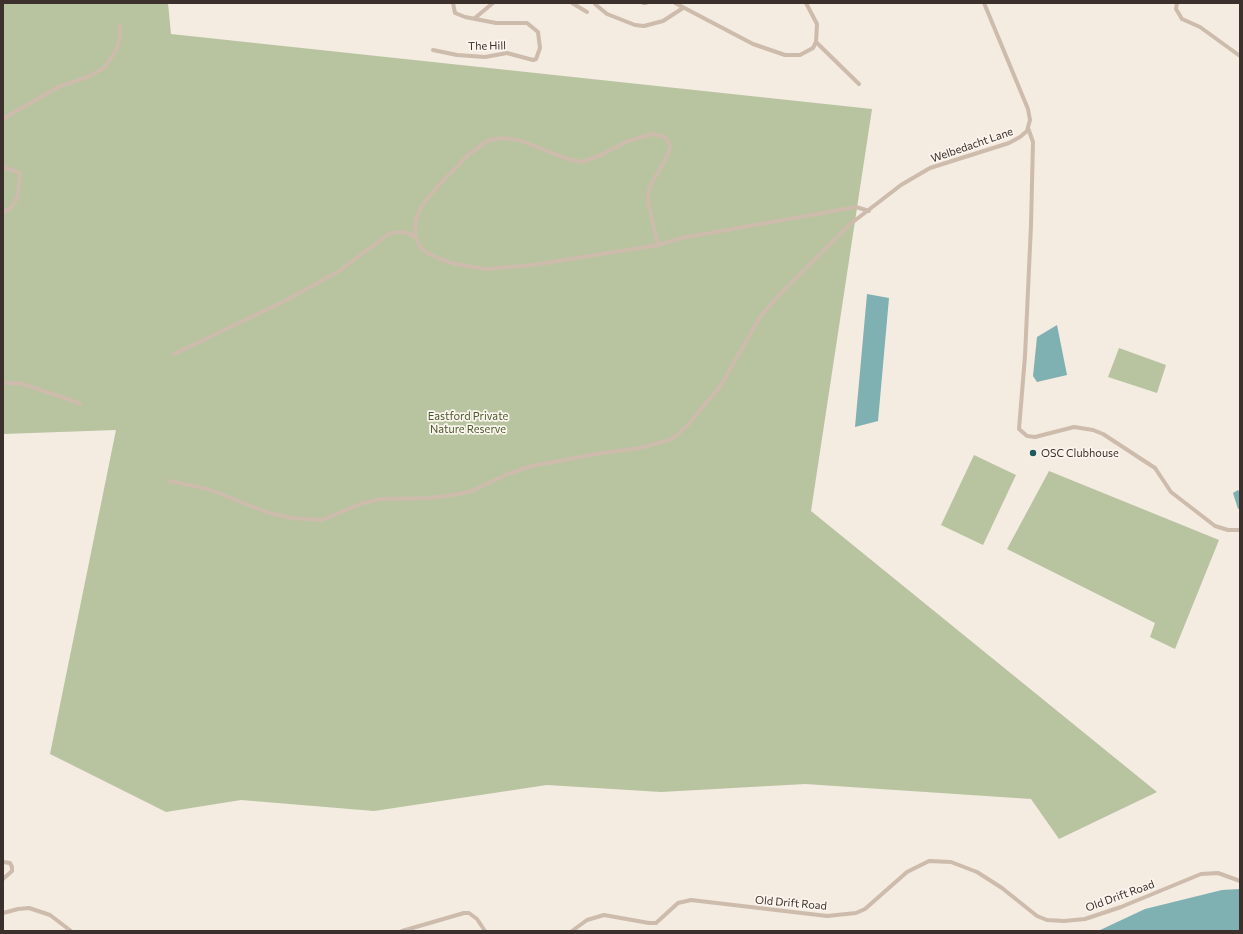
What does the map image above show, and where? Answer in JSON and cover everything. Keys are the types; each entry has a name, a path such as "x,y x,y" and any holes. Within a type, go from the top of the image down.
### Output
{"street":[{"name":"The Hill","path":"433,50 457,55 485,57 507,53 533,60 536,59 540,48 538,32 533,27 526,23 496,23 455,13 453,3"},
{"path":"475,18 493,3"},
{"path":"572,3 587,12"},
{"path":"675,3 753,44 785,55 800,55 808,52 816,42 816,24 806,3"},
{"name":"Welbedacht Lane","path":"170,481 208,489 269,513 291,518 322,520 363,503 381,499 430,498 460,494 472,491 508,474 532,466 602,452 640,448 669,440 688,425 721,385 760,317 778,296 849,225 901,185 930,168 1009,143 1022,136 1028,128 1030,117 1026,104 984,3"},
{"path":"1177,3 1176,9 1182,19 1200,27 1240,56"},
{"path":"595,4 607,14 635,25 644,26 663,21 683,8"},
{"path":"3,119 58,87 88,77 105,66 117,49 121,33 119,25"},
{"path":"816,42 858,84"},
{"path":"1028,128 1033,142 1031,225 1025,356 1018,424 1019,429 1027,436 1035,437 1074,428 1082,428 1103,434 1155,468 1171,492 1216,526 1228,530 1240,530"},
{"path":"658,245 648,202 648,188 671,146 665,138 652,134 626,142 601,155 582,162 568,159 520,140 503,138 489,140 468,155 439,185 422,205 416,220 415,236 420,247 429,254 455,264 486,269 533,265 658,245 682,238 856,207 869,211"},
{"path":"3,167 20,173 18,196 12,207 3,213"},
{"path":"174,354 285,302 339,270 390,233 404,232 415,236"},
{"path":"3,383 20,383 80,404"},
{"path":"3,862 10,863 12,871 3,879"},
{"name":"Old Drift Road","path":"572,931 588,920 604,915 656,923 678,903 691,900 827,916 856,913 865,909 907,872 929,862 951,862 977,872 1002,888 1037,916 1047,920 1064,921 1085,919 1121,908 1201,874 1218,873 1240,881"},
{"path":"3,914 18,909 29,908 50,915 71,931"},
{"path":"402,931 464,913 469,913 478,919 485,931"}],"green space":[{"name":"Eastford Private Nature Reserve","path":"3,3 168,3 171,34 872,109 811,511 1157,792 1059,839 1031,799 805,784 661,792 547,785 374,811 241,800 166,812 50,754 116,430 3,434"},
{"path":"1119,348 1166,365 1157,393 1108,377"},
{"path":"974,455 1016,475 983,545 941,525"},
{"path":"1049,471 1219,540 1175,649 1150,637 1155,623 1007,549"}],"water":[{"path":"867,294 889,298 878,421 855,427"},
{"path":"1057,325 1067,375 1037,382 1033,376 1037,337"},
{"path":"1238,490 1240,493 1240,508 1238,509 1233,493"},
{"path":"1240,889 1240,931 1098,931 1145,909 1222,890"}],"place":[{"name":"OSC Clubhouse","path":"1033,453"}]}
